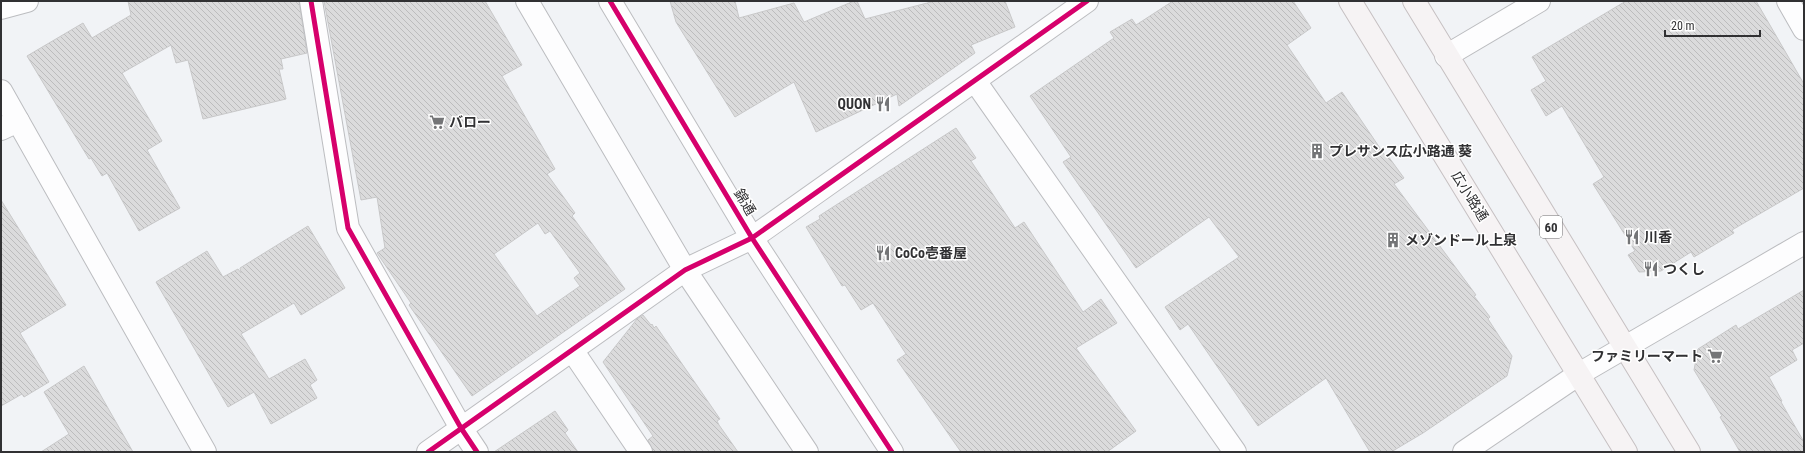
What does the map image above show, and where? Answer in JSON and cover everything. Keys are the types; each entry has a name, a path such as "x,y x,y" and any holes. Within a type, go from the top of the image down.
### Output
{"main road":[{"name":"広小路通","path":"1350,1 1626,452"},
{"name":"60","path":"1414,1 1446,56 1689,452"}],"street":[{"path":"1,8 27,1"},
{"path":"311,1 348,228 461,428 477,452"},
{"path":"527,1 685,270 807,452"},
{"name":"錦通","path":"610,1 752,238 892,452"},
{"path":"428,452 685,270 752,238 1087,1"},
{"path":"1446,56 1539,1"},
{"path":"1788,1 1804,28"},
{"path":"975,81 1235,452"},
{"path":"1,91 10,125 205,452"},
{"path":"1464,452 1579,374 1804,243"},
{"path":"572,350 641,452"}],"building":[{"path":"128,1 299,1 307,53 281,59 283,69 279,69 286,99 203,119 188,60 176,63 171,45 122,73 162,141 147,150 180,208 139,231 107,173 102,176 91,158 89,159 27,56 83,23 92,38 131,15"},
{"path":"324,1 485,1 522,65 502,76 555,169 547,174 575,213 572,216 625,289 472,396 409,305 411,303 377,253 385,248 377,197 361,200","holes":["538,223 545,234 550,231 580,273 574,278 580,286 537,316 494,254"]},
{"path":"670,1 735,1 739,18 794,3 804,22 854,1 857,1 865,19 935,1 1005,1 1015,27 971,45 975,53 899,106 897,94 816,132 794,82 735,117 676,22"},
{"path":"1173,1 1293,1 1311,28 1287,45 1326,103 1342,92 1386,157 1388,156 1404,178 1394,184 1476,295 1474,296 1490,317 1488,319 1512,356 1507,376 1423,433 1391,452 1370,452 1326,378 1258,426 1188,324 1180,330 1165,307 1239,257 1209,217 1136,268 1063,162 1071,157 1030,96 1114,38 1110,32 1132,19 1136,25"},
{"path":"1626,1 1756,1 1804,84 1804,188 1732,230 1734,233 1694,257 1691,252 1661,271 1639,272 1628,255 1635,251 1593,184 1604,177 1562,106 1546,116 1531,90 1546,81 1532,57"},
{"path":"956,128 976,158 971,161 1015,228 1024,222 1083,312 1101,299 1117,323 1076,348 1136,431 1107,452 961,452 897,360 906,354 873,303 861,310 845,285 842,286 806,227 820,219 819,216"},
{"path":"1,200 66,305 20,333 49,382 24,397 22,394 1,406"},
{"path":"308,226 345,288 301,315 294,303 241,334 269,379 305,359 317,380 310,385 317,398 271,424 254,392 228,407 156,282 207,251 223,277 238,269 241,273 240,268"},
{"path":"1804,290 1804,343 1792,350 1797,360 1769,377 1782,401 1781,402 1804,442 1804,452 1740,452 1720,417 1722,416 1694,370 1698,349 1736,325 1738,329"},
{"path":"643,315 654,328 656,326 720,419 717,421 719,425 738,452 653,452 648,440 653,436 603,362 637,319"},
{"path":"84,366 133,452 41,452 69,434 44,392"},
{"path":"555,411 568,430 565,433 578,452 494,452"}],"cycle path":[{"path":"311,1 348,228 461,428 477,452"},
{"path":"610,1 752,238 892,452"},
{"path":"428,452 685,270 752,238 1087,1"}],"place":[{"name":"QUON","path":"883,104"},
{"name":"バロー","path":"437,122"},
{"name":"プレサンス広小路通 葵","path":"1317,151"},
{"name":"川香","path":"1632,237"},
{"name":"メゾンドール上泉","path":"1393,240"},
{"name":"CoCo壱番屋","path":"883,253"},
{"name":"つくし","path":"1651,269"},
{"name":"ファミリーマート","path":"1715,356"}]}
